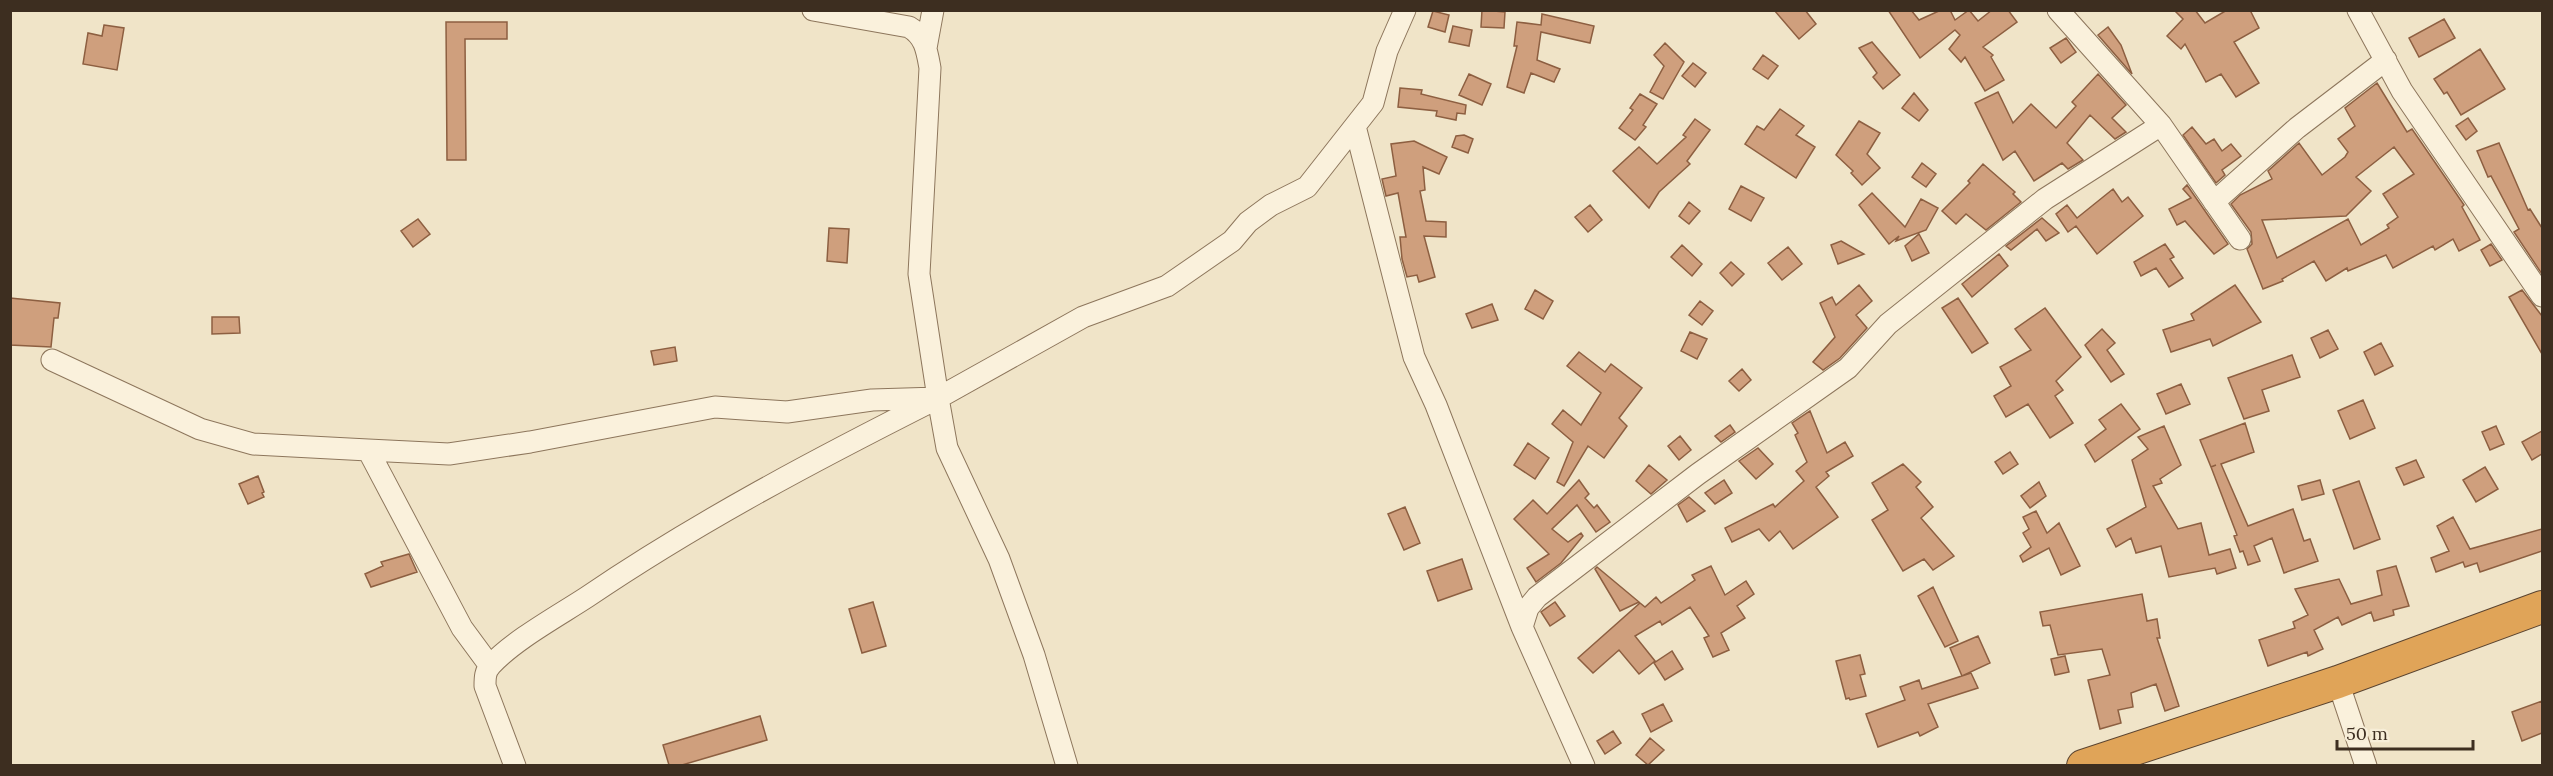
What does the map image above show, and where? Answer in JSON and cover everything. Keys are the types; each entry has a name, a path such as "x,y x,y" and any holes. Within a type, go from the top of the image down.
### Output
{"highway":[{"path":"2083,765 2338,682 2542,607"}],"street":[{"path":"813,10 909,27 918,32 926,48 930,68 919,274 947,448 999,559 1034,655 1067,765"},
{"path":"926,48 933,10"},
{"path":"515,765 485,686 485,676 490,666 531,634 659,548 792,472 938,398 1083,317 1167,286 1232,241 1248,222 1271,205 1307,187 1373,103 1387,51 1405,10"},
{"path":"2058,10 2161,125 2240,239"},
{"path":"2358,10 2402,91 2542,296"},
{"path":"2214,202 2297,128 2386,60"},
{"path":"1522,627 1528,608 1538,597 1698,474 1848,368 1888,324 2045,199 2161,125"},
{"path":"1355,126 1414,357 1436,405 1522,627 1584,765"},
{"path":"52,360 200,429 253,444 449,454 530,442 715,407 787,412 872,400 938,398"},
{"path":"368,450 462,628 490,666"},
{"path":"2338,682 2366,765"}],"building":[{"path":"1482,10 1505,12 1504,28 1481,27"},
{"path":"1774,10 1805,10 1816,24 1799,39"},
{"path":"1888,10 1911,10 1919,20 1941,10 1950,10 1955,20 1969,10 1978,21 1992,10 2008,10 2017,22 1983,47 1993,55 1991,57 2004,80 1985,91 1965,57 1961,62 1949,49 1960,35 1955,30 1920,58"},
{"path":"2174,10 2195,10 2205,23 2227,10 2250,10 2259,28 2234,42 2259,83 2236,97 2221,74 2206,82 2185,44 2181,49 2167,36 2183,19"},
{"path":"1433,11 1449,15 1445,32 1428,27"},
{"path":"1542,14 1594,26 1590,43 1541,32 1537,60 1560,69 1554,82 1531,73 1524,93 1507,87 1517,46 1514,46 1517,22 1541,25"},
{"path":"2444,19 2455,38 2419,57 2409,38"},
{"path":"446,22 507,22 507,39 465,39 466,160 447,160"},
{"path":"104,25 124,28 117,70 83,64 88,33 102,36"},
{"path":"1453,26 1472,30 1469,46 1449,42"},
{"path":"2108,27 2121,45 2132,74 2098,35"},
{"path":"2066,38 2076,52 2061,63 2050,48"},
{"path":"1872,42 1900,75 1883,89 1873,77 1877,73 1859,48"},
{"path":"1665,43 1684,62 1663,99 1650,92 1664,66 1654,55"},
{"path":"2480,49 2505,89 2461,115 2447,92 2444,94 2434,79"},
{"path":"1763,55 1778,66 1768,79 1753,69"},
{"path":"1693,63 1706,73 1695,87 1682,76"},
{"path":"1469,74 1491,84 1482,105 1459,95"},
{"path":"2098,74 2126,105 2112,118 2126,132 2115,139 2090,115 2067,143 2083,160 2068,169 2062,163 2034,181 2015,151 2003,160 1975,103 1998,92 2013,123 2031,104 2056,128 2076,106 2072,102"},
{"path":"2377,83 2407,132 2412,129 2464,205 2462,207 2480,240 2459,251 2453,239 2435,250 2433,246 2393,268 2386,255 2348,271 2347,268 2326,281 2314,261 2282,279 2283,281 2263,289 2247,249 2252,244 2251,232 2231,204 2240,195 2272,179 2268,171 2299,143 2322,175 2345,157 2348,152 2338,139 2355,126 2345,108","holes":["2394,147 2414,174 2383,194 2398,217 2387,225 2389,228 2361,245 2348,219 2277,258 2262,220 2346,216 2371,191 2356,177"]},
{"path":"1400,88 1422,90 1421,94 1466,105 1465,114 1457,113 1456,120 1436,116 1437,111 1398,107"},
{"path":"1914,93 1928,110 1919,121 1902,108"},
{"path":"1640,94 1657,104 1643,125 1646,127 1635,140 1619,128 1633,110 1630,108"},
{"path":"1780,109 1804,126 1796,135 1815,147 1796,178 1745,144 1757,126 1764,130"},
{"path":"2468,118 2477,131 2466,140 2456,126"},
{"path":"1695,119 1710,130 1687,161 1690,164 1659,192 1649,208 1613,171 1639,147 1657,164 1686,137 1683,135"},
{"path":"1859,121 1880,133 1867,154 1880,168 1862,185 1851,173 1853,171 1836,155"},
{"path":"2192,127 2206,144 2214,139 2222,151 2231,144 2241,156 2222,170 2225,175 2216,183 2183,135"},
{"path":"1464,135 1473,139 1468,153 1452,147 1456,136"},
{"path":"1414,141 1447,157 1439,174 1423,167 1425,190 1420,191 1426,221 1446,222 1446,237 1424,236 1435,277 1419,282 1417,275 1407,277 1402,259 1400,237 1406,237 1398,193 1386,196 1382,179 1396,176 1391,144"},
{"path":"2499,143 2528,210 2530,209 2542,228 2542,274 2514,232 2519,229 2491,176 2488,177 2477,151"},
{"path":"1922,163 1936,174 1926,187 1912,177"},
{"path":"1983,164 2015,192 2013,194 2021,202 1986,230 1966,214 1956,224 1942,211 1970,183 1968,181"},
{"path":"2187,185 2228,244 2214,254 2185,221 2177,225 2169,209 2191,198 2183,189"},
{"path":"1741,186 1764,198 1751,221 1729,209"},
{"path":"2113,189 2122,202 2128,197 2143,216 2097,254 2076,226 2068,232 2056,214 2067,205 2077,218"},
{"path":"1872,193 1905,227 1921,199 1938,208 1926,230 1896,241 1899,236 1889,244 1859,205"},
{"path":"1689,202 1700,211 1689,224 1679,216"},
{"path":"1590,205 1602,220 1588,232 1575,217"},
{"path":"2042,218 2059,233 2046,241 2037,229 2011,250 2006,246"},
{"path":"418,219 430,234 413,247 401,231"},
{"path":"829,228 849,229 847,263 827,261"},
{"path":"1919,234 1929,253 1912,261 1905,246"},
{"path":"1841,241 1864,254 1838,264 1831,245"},
{"path":"2165,244 2174,257 2170,259 2183,278 2169,287 2156,268 2141,276 2134,262"},
{"path":"2491,244 2502,260 2490,266 2481,250"},
{"path":"1682,245 1702,264 1692,276 1671,257"},
{"path":"1788,247 1802,264 1782,280 1768,263"},
{"path":"1999,254 2008,266 1972,297 1962,284"},
{"path":"1731,262 1744,274 1732,286 1720,273"},
{"path":"1859,285 1872,301 1856,315 1867,328 1840,358 1823,370 1813,362 1835,337 1820,303 1832,297 1836,305"},
{"path":"2235,285 2261,322 2213,346 2210,339 2171,352 2163,330 2194,320 2191,314"},
{"path":"1535,290 1553,301 1543,319 1525,309"},
{"path":"2522,290 2542,316 2542,354 2509,297"},
{"path":"10,298 60,303 58,318 54,318 51,347 10,345"},
{"path":"1958,298 1988,343 1972,353 1942,308"},
{"path":"1700,301 1713,311 1702,325 1689,315"},
{"path":"1492,304 1498,320 1472,328 1466,314"},
{"path":"2045,308 2081,357 2056,381 2063,390 2055,396 2073,423 2050,438 2028,404 2006,417 1994,396 2011,386 2000,367 2031,350 2015,329"},
{"path":"212,317 239,317 240,333 212,334"},
{"path":"2102,329 2115,343 2107,350 2124,374 2111,382 2085,345"},
{"path":"2328,330 2338,349 2320,358 2311,338"},
{"path":"1690,332 1707,339 1697,359 1681,351"},
{"path":"2381,343 2393,366 2375,375 2364,352"},
{"path":"675,347 677,361 654,365 651,351"},
{"path":"1579,352 1605,372 1611,364 1642,388 1619,418 1627,426 1604,458 1588,446 1564,486 1557,482 1573,442 1552,424 1563,410 1581,425 1601,393 1567,366"},
{"path":"2292,355 2300,377 2262,390 2269,411 2244,419 2228,378"},
{"path":"1742,369 1751,380 1739,391 1729,381"},
{"path":"2181,384 2190,404 2166,414 2157,394"},
{"path":"2363,400 2375,428 2350,439 2338,411"},
{"path":"2121,404 2140,429 2095,462 2085,445 2106,429 2099,420"},
{"path":"1810,411 1827,453 1845,442 1853,456 1826,472 1829,476 1816,487 1838,517 1793,549 1780,531 1769,541 1759,529 1732,542 1725,528 1773,504 1775,507 1804,481 1796,471 1807,462 1795,435 1798,433 1792,423"},
{"path":"2245,423 2254,452 2221,464 2248,526 2293,509 2304,541 2310,539 2318,561 2284,573 2272,538 2254,546 2260,561 2248,565 2243,551 2240,552 2234,536 2237,535 2200,440"},
{"path":"1730,425 1735,432 1721,442 1715,436"},
{"path":"2164,426 2181,465 2160,479 2162,483 2153,486 2178,529 2201,523 2209,555 2230,549 2236,568 2217,574 2215,568 2169,577 2161,546 2136,553 2131,538 2116,547 2107,529 2146,507 2132,460 2148,449 2138,437"},
{"path":"2496,426 2504,444 2490,450 2482,432"},
{"path":"2542,431 2542,454 2532,460 2522,442"},
{"path":"1680,436 1691,450 1679,460 1668,446"},
{"path":"1528,443 1549,458 1535,479 1514,465"},
{"path":"1758,448 1773,464 1756,479 1739,461"},
{"path":"2010,452 2018,464 2003,474 1995,462"},
{"path":"2416,460 2424,477 2404,485 2396,468"},
{"path":"1903,464 1921,482 1916,487 1933,507 1921,518 1954,556 1933,570 1924,559 1903,571 1872,520 1888,510 1872,483"},
{"path":"1649,465 1667,480 1651,494 1636,481"},
{"path":"2485,467 2498,489 2476,502 2463,480"},
{"path":"258,476 264,497 248,504 239,484"},
{"path":"1579,480 1589,494 1585,498 1594,508 1597,505 1610,522 1596,532 1577,505 1552,529 1568,542 1581,533 1583,536 1561,563 1536,582 1527,568 1549,554 1514,519 1533,500 1547,514"},
{"path":"1724,480 1732,493 1715,504 1705,493"},
{"path":"2320,480 2324,494 2302,500 2298,486"},
{"path":"2359,481 2380,539 2354,549 2333,490"},
{"path":"2039,482 2046,496 2030,508 2021,496"},
{"path":"1689,497 1705,511 1687,522 1678,505"},
{"path":"1405,507 1420,543 1404,550 1388,514"},
{"path":"2036,511 2047,533 2059,523 2080,566 2061,575 2049,548 2023,562 2020,556 2031,547 2023,533 2029,529 2023,517"},
{"path":"2453,517 2470,549 2542,529 2542,551 2480,572 2477,563 2465,567 2463,562 2436,572 2431,558 2449,551 2437,526"},
{"path":"409,554 417,572 371,587 365,574 383,566 381,562"},
{"path":"1462,559 1472,589 1438,601 1427,571"},
{"path":"1711,566 1725,595 1746,581 1754,594 1737,606 1745,618 1721,633 1729,650 1713,657 1704,638 1709,636 1690,607 1662,625 1660,621 1635,636 1655,661 1639,674 1619,650 1593,673 1578,658 1640,603 1645,607 1656,597 1661,603 1695,580 1692,575"},
{"path":"2396,566 2409,606 2393,610 2394,615 2374,621 2371,612 2342,625 2338,617 2314,630 2323,649 2308,656 2307,652 2268,666 2259,640 2295,628 2293,622 2308,615 2295,589 2339,579 2351,604 2382,595 2377,571"},
{"path":"1597,567 1639,602 1620,611 1595,569"},
{"path":"1933,587 1958,641 1945,647 1918,596"},
{"path":"2142,594 2147,621 2157,619 2160,638 2157,638 2179,706 2165,711 2156,684 2131,693 2133,707 2118,710 2121,723 2100,729 2088,680 2110,675 2102,649 2058,655 2050,625 2043,626 2040,612"},
{"path":"873,602 886,646 862,653 849,609"},
{"path":"1555,602 1565,616 1550,626 1541,612"},
{"path":"1978,636 1990,663 1962,676 1950,648"},
{"path":"1672,651 1683,669 1665,680 1654,663"},
{"path":"1860,655 1865,674 1860,675 1866,696 1846,699 1836,661"},
{"path":"2065,656 2069,672 2055,675 2051,659"},
{"path":"1971,673 1978,688 1928,704 1938,727 1920,736 1918,732 1878,747 1866,714 1905,700 1900,687 1919,680 1922,689"},
{"path":"2542,701 2542,733 2522,741 2512,712"},
{"path":"1663,704 1672,721 1651,732 1642,714"},
{"path":"760,716 767,740 682,765 669,765 663,745"},
{"path":"1613,731 1621,743 1605,754 1597,741"},
{"path":"1650,738 1664,750 1648,765 1636,755"}]}
